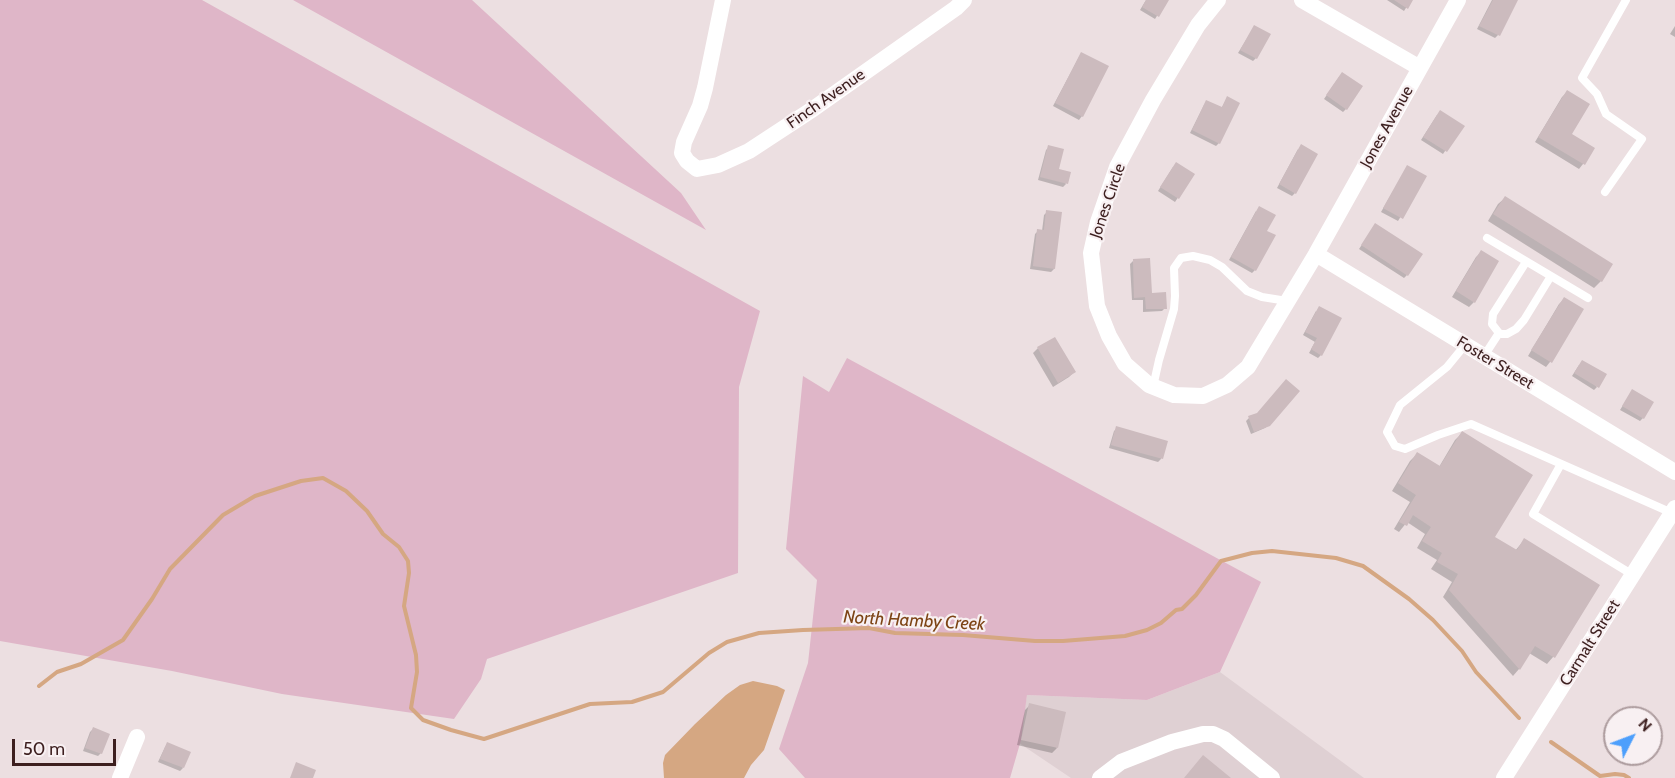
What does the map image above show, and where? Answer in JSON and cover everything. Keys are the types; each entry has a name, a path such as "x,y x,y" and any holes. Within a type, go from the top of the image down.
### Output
{"street":[{"name":"Finch Avenue","path":"723,0 702,97 684,142 682,153 687,161 697,169 718,165 749,151 813,109 956,8 964,0"},
{"name":"Jones Circle","path":"1218,0 1198,25 1153,100 1117,167 1098,222 1091,253 1097,306 1109,336 1125,364 1149,385 1174,395 1203,396 1227,385 1248,367 1316,254"},
{"path":"1302,0 1420,68"},
{"name":"Jones Avenue","path":"1316,254 1458,0"},
{"name":"Foster Street","path":"1316,254 1675,472"},
{"name":"Carmalt Street","path":"1504,778 1673,511"},
{"path":"1100,778 1121,762 1188,737 1203,734 1213,734 1224,739 1272,778"},
{"path":"120,778 137,737"}],"lane":[{"path":"1605,192 1642,140 1606,114 1597,94 1582,78 1626,0"},
{"path":"1487,238 1588,298"},
{"path":"1153,387 1174,309 1174,268 1181,258 1193,256 1210,260 1222,267 1247,291 1262,297 1287,302"},
{"path":"1526,261 1493,314 1492,324 1499,333 1508,334 1516,329 1551,276"},
{"path":"1484,356 1499,333"},
{"path":"1465,345 1447,367 1400,405 1387,432 1395,446 1406,449 1437,435 1471,424 1673,511"},
{"path":"1561,464 1533,514 1632,575"}],"shaded area":[{"path":"0,0 202,0 760,311 739,387 738,573 487,659 481,679 454,719 282,694 172,671 0,641"},
{"path":"293,0 472,0 681,193 706,230"},
{"path":"847,358 1261,582 1220,672 1147,700 1027,695 1021,740 1010,778 805,778 779,749 808,663 817,580 786,549 803,376 829,392"},
{"path":"1220,672 1364,778 1071,778 1019,743 1027,695 1147,700"},
{"path":"753,681 785,690 764,750 751,765 744,778 664,778 665,755 726,695 740,685"}],"building":[{"path":"1146,0 1169,0 1159,17 1142,7"},
{"path":"1394,0 1413,0 1408,9"},
{"path":"1493,0 1518,0 1500,36 1479,26"},
{"path":"1254,25 1271,34 1257,59 1240,50"},
{"path":"1081,52 1109,66 1083,117 1055,103"},
{"path":"1342,72 1363,86 1347,110 1326,95"},
{"path":"1567,90 1590,104 1572,134 1595,148 1585,165 1538,137"},
{"path":"1227,96 1240,103 1220,144 1192,130 1206,100 1222,107"},
{"path":"1440,110 1465,126 1447,152 1423,137"},
{"path":"1301,144 1318,154 1296,194 1279,184"},
{"path":"1048,145 1064,149 1059,169 1071,172 1068,184 1040,177"},
{"path":"1176,162 1195,174 1179,199 1160,187"},
{"path":"1407,165 1427,176 1403,219 1383,208"},
{"path":"1505,196 1613,264 1602,282 1493,214"},
{"path":"1259,206 1276,215 1267,231 1276,235 1256,271 1231,257"},
{"path":"1046,210 1062,212 1055,269 1033,266 1037,229 1044,230"},
{"path":"1375,223 1423,254 1408,276 1361,245"},
{"path":"1481,250 1499,261 1475,303 1456,291"},
{"path":"1150,258 1152,293 1166,292 1167,309 1146,309 1145,297 1134,298 1133,259"},
{"path":"1564,297 1584,309 1552,363 1531,350"},
{"path":"1319,306 1342,318 1322,356 1311,349 1317,338 1305,332"},
{"path":"1055,337 1076,372 1058,383 1037,347"},
{"path":"1582,360 1607,374 1599,388 1574,373"},
{"path":"1286,379 1300,391 1270,426 1254,432 1248,416 1257,413"},
{"path":"1632,389 1654,402 1644,419 1622,406"},
{"path":"1116,426 1168,441 1163,459 1111,445"},
{"path":"1462,431 1533,475 1495,537 1517,550 1524,538 1600,585 1555,658 1535,646 1520,670 1449,590 1458,574 1437,562 1442,553 1422,541 1431,527 1413,515 1407,526 1399,522 1416,495 1398,483 1417,452 1440,466"},
{"path":"1029,703 1066,712 1058,748 1021,740"},
{"path":"93,727 110,734 102,754 85,748"},
{"path":"167,742 191,752 184,768 160,759"},
{"path":"1203,755 1231,778 1184,778"},
{"path":"296,762 316,770 313,778 290,778"}],"waterway":[{"name":"North Hamby Creek","path":"39,686 57,672 81,664 123,640 170,569 223,515 255,496 301,481 323,478 346,491 367,511 383,534 399,547 408,561 409,573 404,606 416,655 417,672 411,708 423,720 484,739 590,704 632,702 663,692 709,653 727,642 759,633 869,628 895,633 963,635 1035,641 1125,636 1147,630 1161,623 1176,610 1182,609 1196,595 1221,561 1252,553 1272,551 1336,558 1363,566 1409,599 1433,620 1462,651 1476,672 1519,718"},
{"name":"North Hamby Creek","path":"1551,742 1600,776 1615,774 1629,778"}]}
